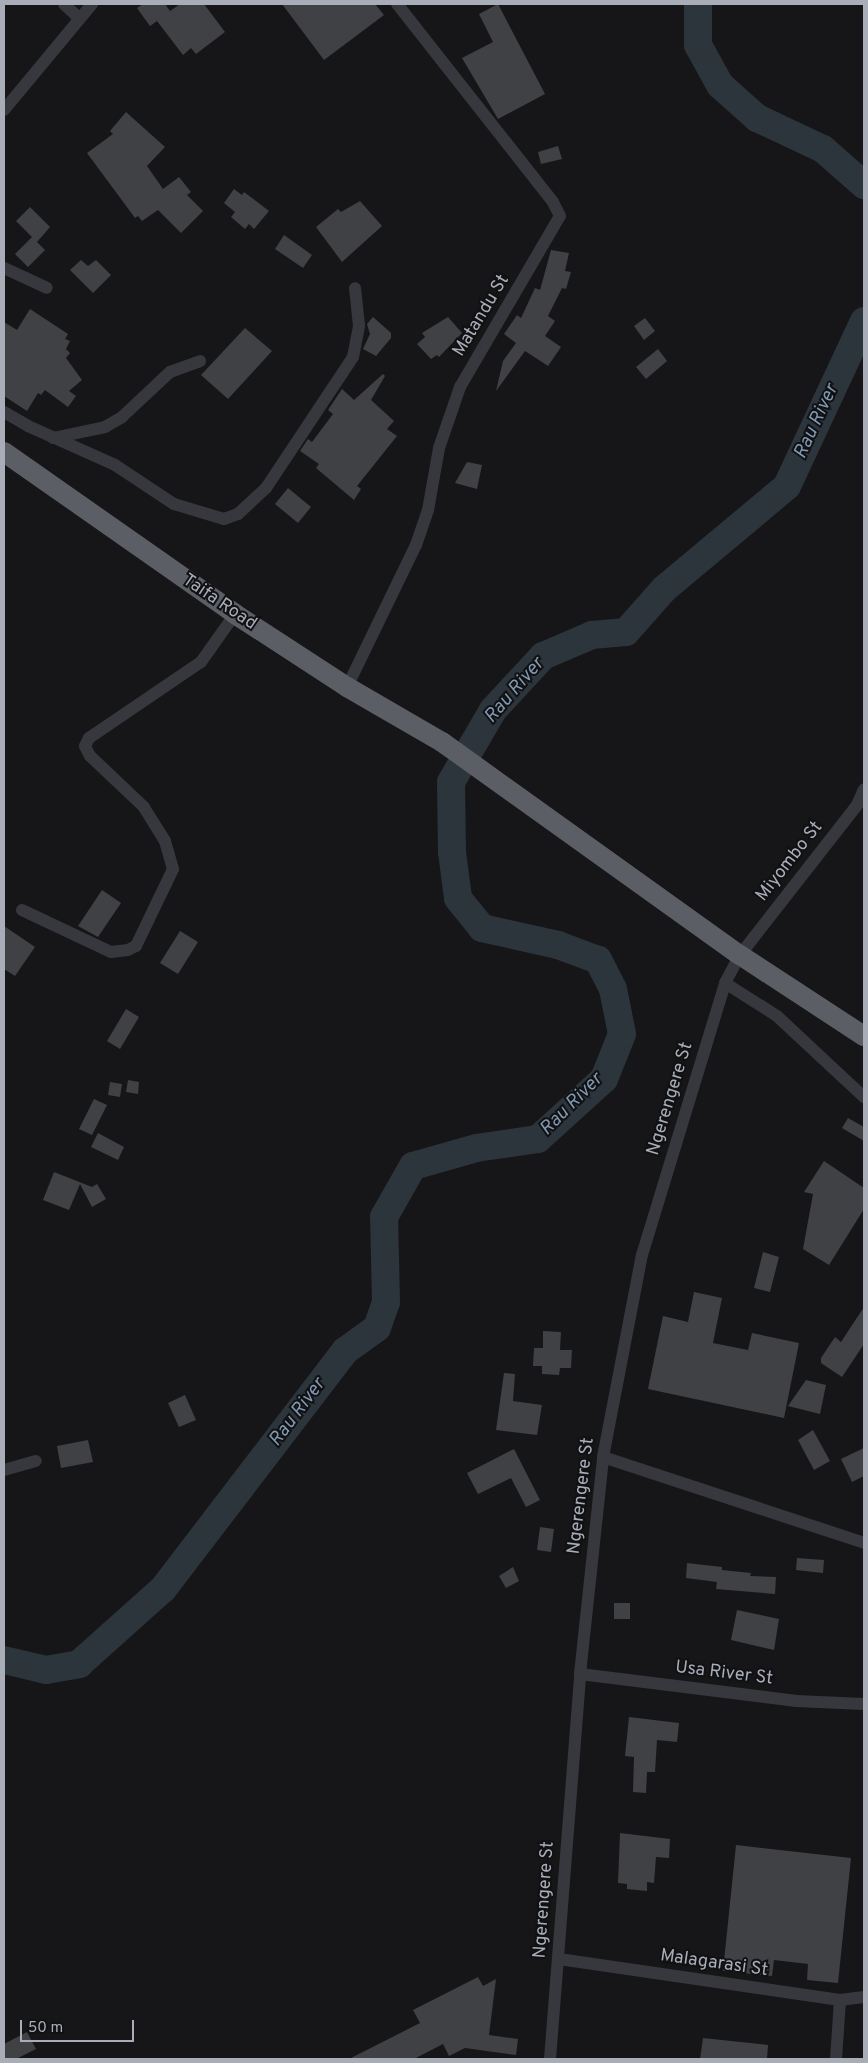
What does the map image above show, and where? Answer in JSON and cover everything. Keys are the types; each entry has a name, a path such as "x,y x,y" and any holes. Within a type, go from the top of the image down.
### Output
{"highway":[{"name":"Taifa Road","path":"4,452 235,614 346,687 442,742 740,955 864,1036"}],"street":[{"path":"64,4 79,18"},
{"path":"4,110 92,4"},
{"name":"Matandu St","path":"346,687 416,545 428,510 440,448 460,387 560,216 553,202 397,4"},
{"path":"4,268 47,288"},
{"path":"4,412 53,438 115,465 174,504 208,517 224,519 238,514 266,488 353,357 359,326 355,288"},
{"path":"53,438 105,427 122,417 170,372 200,361"},
{"path":"22,910 111,952 128,950 136,946 173,869 165,841 144,807 90,756 85,746 89,738 202,662 235,614"},
{"name":"Miyombo St","path":"740,955 861,807 864,789"},
{"name":"Ngerengere St","path":"550,2059 580,1674 603,1457 642,1255 725,983 740,955"},
{"path":"725,983 777,1016 864,1097"},
{"path":"603,1457 864,1543"},
{"path":"4,1470 36,1461"},
{"name":"Usa River St","path":"580,1674 796,1701 864,1704"},
{"name":"Malagarasi St","path":"559,1959 840,2000 864,1997"},
{"path":"836,2059 840,2000"}],"building":[{"path":"143,4 165,4 170,11 180,4 204,4 225,32 196,54 191,48 183,55 157,21 150,26 137,8"},
{"path":"282,4 375,4 384,15 324,60"},
{"path":"498,4 545,94 498,119 462,58 493,42 479,14"},
{"path":"126,112 165,147 147,166 163,189 179,177 191,192 187,195 203,211 181,233 158,210 142,221 138,216 135,218 87,153 113,134 110,131"},
{"path":"558,146 562,159 541,164 538,152"},
{"path":"234,189 242,195 244,192 269,211 254,229 249,224 245,229 231,217 235,212 224,203"},
{"path":"360,201 382,226 342,262 316,227 338,209 341,212"},
{"path":"30,207 50,227 37,242 45,250 28,267 15,254 32,237 16,221"},
{"path":"284,235 312,255 303,268 275,249"},
{"path":"551,250 569,253 565,271 571,272 566,289 562,288 548,316 555,321 545,336 561,347 548,366 525,351 496,391 503,361 516,343 504,334 517,315 521,318 535,288 540,290"},
{"path":"81,260 88,266 96,260 111,275 93,293 70,270"},
{"path":"30,309 68,334 65,339 70,341 66,349 70,353 66,358 82,380 69,391 76,396 68,407 45,390 41,395 38,393 27,411 4,396 4,322 17,330"},
{"path":"373,317 391,333 391,338 376,356 363,349 370,334 367,324"},
{"path":"448,317 462,333 439,357 437,355 431,359 417,344 425,337 422,333"},
{"path":"645,318 655,331 644,340 634,326"},
{"path":"245,328 272,351 228,399 201,375"},
{"path":"658,349 667,361 646,379 636,367"},
{"path":"383,374 385,376 371,400 394,421 387,429 397,436 357,486 361,489 354,500 316,468 319,464 300,451 308,439 312,442 333,414 328,410 342,389 354,400"},
{"path":"467,462 482,465 477,489 455,483"},
{"path":"288,488 311,507 298,523 275,504"},
{"path":"102,890 121,903 98,937 78,926"},
{"path":"4,926 35,947 15,976 4,969"},
{"path":"180,931 198,942 178,974 160,963"},
{"path":"126,1009 139,1017 120,1049 107,1041"},
{"path":"128,1080 139,1082 138,1094 126,1092"},
{"path":"110,1082 122,1084 120,1097 108,1095"},
{"path":"94,1099 107,1105 92,1135 79,1129"},
{"path":"848,1118 864,1127 864,1141 842,1128"},
{"path":"98,1133 124,1147 118,1160 91,1147"},
{"path":"824,1161 864,1188 864,1209 829,1265 803,1249 813,1194 804,1192"},
{"path":"54,1172 92,1187 97,1184 106,1199 92,1207 80,1184 69,1210 43,1200"},
{"path":"763,1252 779,1257 770,1292 754,1288"},
{"path":"694,1292 722,1298 713,1343 748,1350 752,1333 799,1343 784,1418 648,1389 663,1316 688,1322"},
{"path":"864,1307 864,1344 842,1377 821,1363 821,1358 835,1337 841,1342"},
{"path":"543,1331 561,1332 560,1350 572,1350 571,1368 560,1368 559,1375 542,1374 542,1366 533,1366 534,1348 543,1348"},
{"path":"504,1373 515,1374 513,1401 542,1405 537,1435 496,1430"},
{"path":"806,1380 826,1385 820,1414 788,1406"},
{"path":"185,1395 196,1420 179,1427 168,1403"},
{"path":"813,1430 830,1461 814,1470 798,1440"},
{"path":"88,1440 93,1462 61,1468 57,1446"},
{"path":"864,1448 864,1476 852,1482 841,1459"},
{"path":"514,1449 540,1500 526,1507 511,1478 478,1494 467,1473"},
{"path":"540,1527 554,1529 551,1552 537,1550"},
{"path":"797,1558 824,1560 823,1573 796,1570"},
{"path":"687,1563 722,1567 722,1570 751,1573 750,1576 776,1577 775,1594 716,1589 717,1582 686,1578"},
{"path":"513,1567 519,1581 506,1588 499,1576"},
{"path":"614,1603 630,1603 630,1619 614,1619"},
{"path":"737,1610 779,1619 774,1650 731,1640"},
{"path":"629,1717 679,1723 677,1742 657,1740 655,1772 647,1772 646,1793 633,1792 634,1757 625,1756"},
{"path":"620,1833 670,1839 669,1858 656,1857 654,1883 647,1882 647,1891 627,1889 627,1884 618,1883"},
{"path":"736,1845 851,1858 838,1983 807,1980 808,1964 774,1960 772,1976 723,1971"},
{"path":"478,1977 483,1986 496,1979 489,2035 518,2039 516,2055 465,2048 449,2056 443,2044 414,2059 349,2059 420,2023 413,2010"},
{"path":"27,2032 36,2049 16,2059 4,2059 4,2044"},
{"path":"703,2038 768,2045 767,2059 700,2059"}],"waterway":[{"name":"Rau River","path":"698,4 698,45 720,85 757,118 823,149 864,185"},
{"name":"Rau River","path":"4,1660 46,1670 79,1664 163,1589 345,1351 377,1328 386,1302 384,1217 413,1166 476,1148 538,1139 604,1079 622,1034 613,989 598,960 558,945 482,928 458,898 452,852 451,782 493,710 543,656 592,635 626,632 664,589 787,486 864,321"}]}
